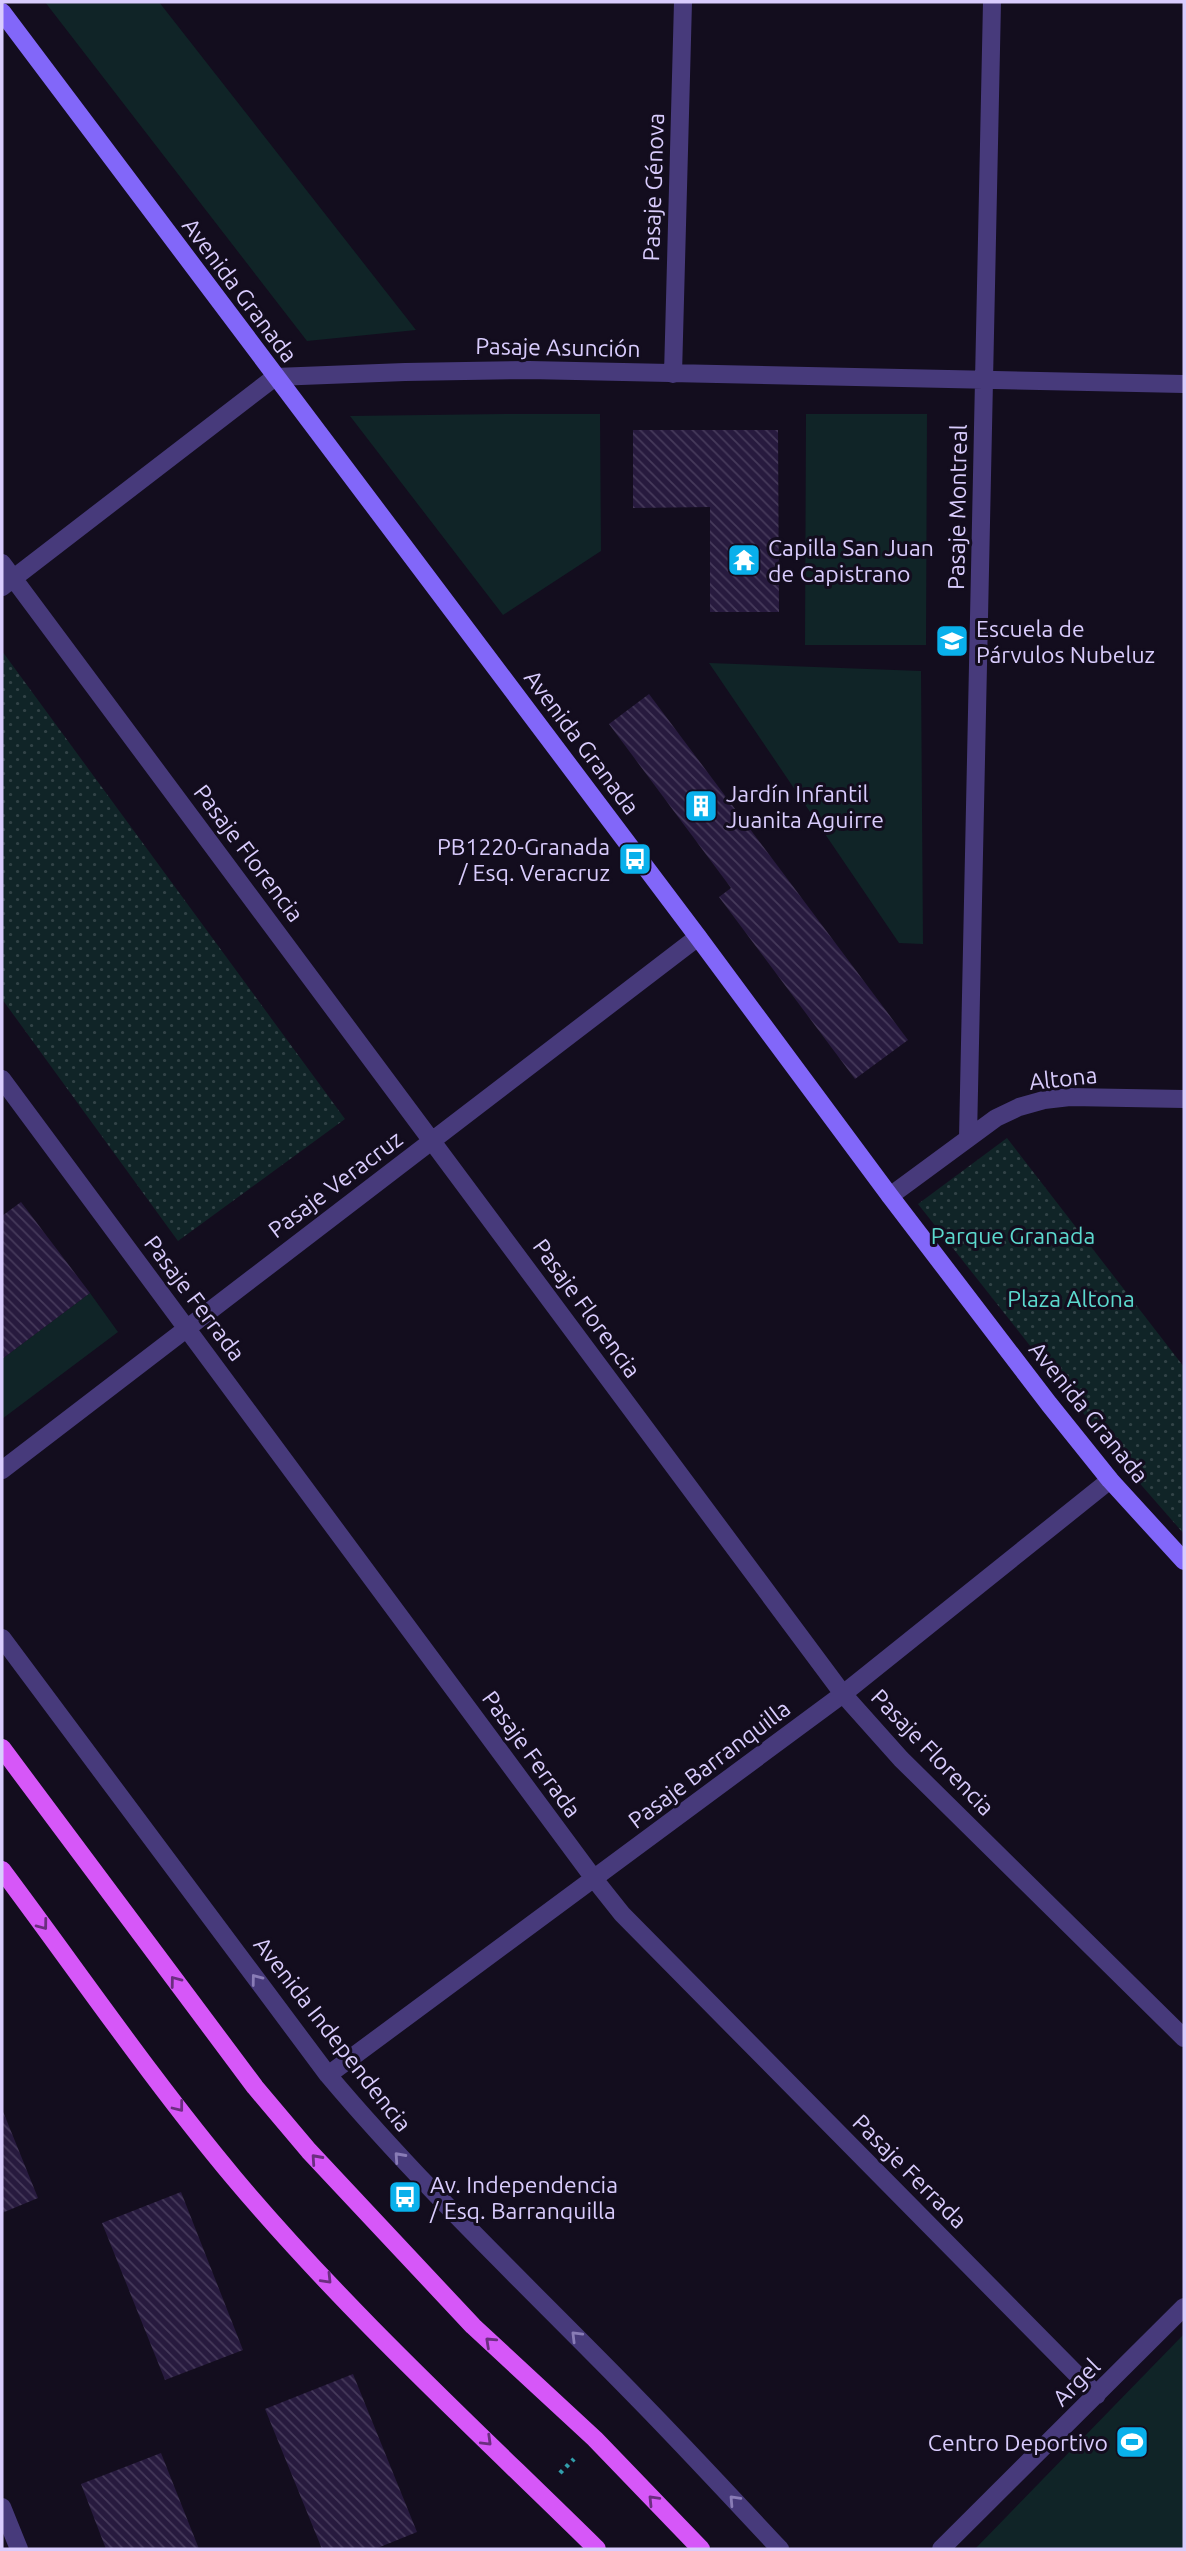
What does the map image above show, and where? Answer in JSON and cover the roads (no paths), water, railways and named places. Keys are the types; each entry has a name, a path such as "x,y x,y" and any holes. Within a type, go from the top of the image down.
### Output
{"main road":[{"path":"2,1748 255,2087 309,2151 472,2326 595,2439 701,2549"},
{"path":"2,1870 233,2177 318,2270 597,2549"}],"street":[{"name":"Pasaje Génova","path":"673,374 682,2"},
{"name":"Pasaje Montreal","path":"968,1139 992,2"},
{"name":"Avenida Granada","path":"2,12 890,1196 1110,1480 1184,1562"},
{"name":"Pasaje Asunción","path":"275,377 529,370 1184,384"},
{"path":"8,582 275,377"},
{"name":"Pasaje Florencia","path":"2,563 8,582 433,1140 843,1694 901,1759 1184,2038"},
{"name":"Pasaje Veracruz","path":"2,1470 698,937"},
{"name":"Pasaje Ferrada","path":"2,1079 594,1880 622,1913 1097,2395"},
{"name":"Altona","path":"890,1196 996,1118 1018,1107 1070,1097 1184,1099"},
{"name":"Pasaje Barranquilla","path":"328,2075 843,1694 1110,1480"},
{"name":"Avenida Independencia","path":"2,1638 328,2075 413,2172 638,2399 780,2549"},
{"name":"Argel","path":"941,2549 1184,2307"},
{"path":"2,2507 19,2549"}],"place":[{"name":"Capilla San Juan de Capistrano","path":"744,560"},
{"name":"Escuela de Párvulos Nubeluz","path":"952,641"},
{"name":"Jardín Infantil Juanita Aguirre","path":"701,806"},
{"name":"PB1220-Granada / Esq. Veracruz","path":"635,859"},
{"name":"Av. Independencia / Esq. Barranquilla","path":"405,2197"},
{"name":"Centro Deportivo","path":"1132,2442"}],"park label":[{"name":"Parque Granada","path":"1013,1235"},
{"name":"Plaza Altona","path":"1071,1298"}]}
